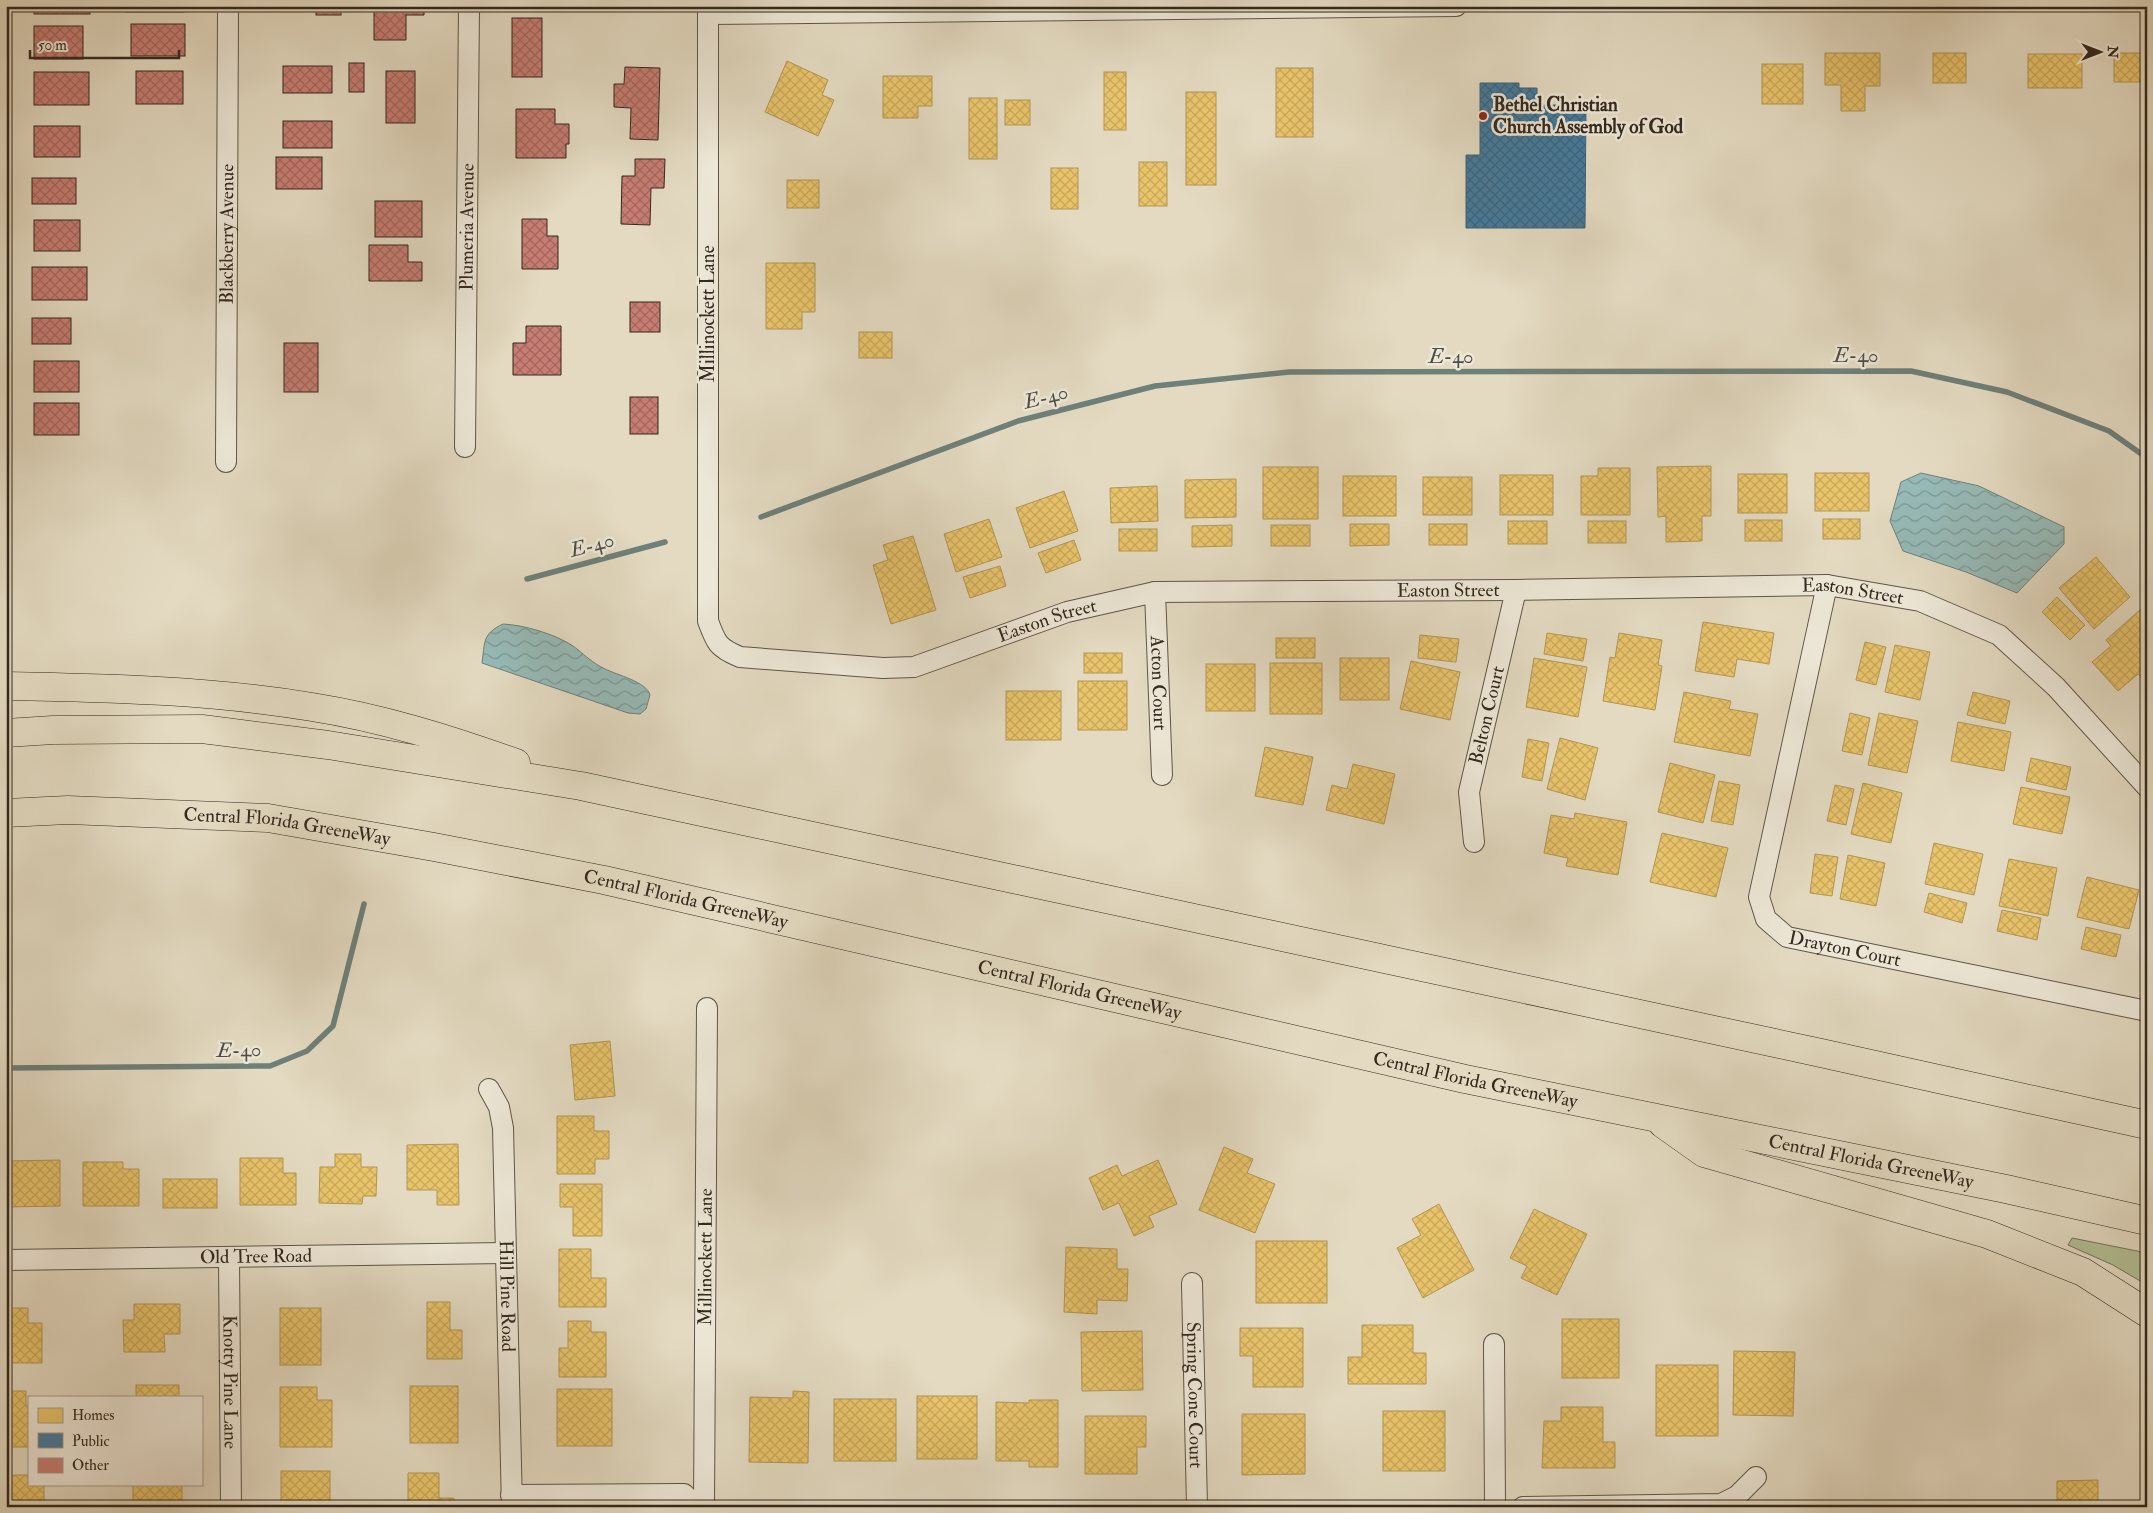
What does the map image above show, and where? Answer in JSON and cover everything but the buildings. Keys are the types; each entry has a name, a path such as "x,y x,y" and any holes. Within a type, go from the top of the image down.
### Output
{"highway":[{"path":"6,686 140,688 312,706 436,735 581,786"},
{"path":"6,732 202,729 328,745 581,786 2147,1125"},
{"name":"Central Florida GreeneWay","path":"6,812 68,810 268,818 434,847 613,882 1455,1076 2006,1189 2147,1221"},
{"path":"1653,1117 1704,1153 1988,1234 2083,1272 2147,1312"}],"street":[{"name":"Blackberry Avenue","path":"226,462 228,6"},
{"name":"Plumeria Avenue","path":"465,447 469,6"},
{"path":"708,10 1456,6"},
{"name":"Millinockett Lane","path":"708,10 708,621"},
{"name":"Easton Street","path":"708,621 715,640 724,650 740,657 883,668 914,666 1066,612 1155,592 1516,590 1827,585 1865,590 1920,601 1999,636 2056,687 2147,788"},
{"name":"Drayton Court","path":"1827,585 1759,897 1766,919 1787,937 2147,1011"},
{"name":"Belton Court","path":"1474,842 1469,792 1516,590"},
{"name":"Acton Court","path":"1155,592 1162,775"},
{"name":"Millinockett Lane","path":"704,1507 707,1008"},
{"name":"Hill Pine Road","path":"489,1088 498,1107 503,1128 512,1501"},
{"name":"Old Tree Road","path":"6,1260 505,1253"},
{"name":"Knotty Pine Lane","path":"229,1257 231,1507"},
{"name":"Spring Cone Court","path":"1192,1283 1197,1507"},
{"path":"1494,1344 1495,1507"},
{"path":"1524,1507 1721,1504 1737,1496 1756,1477"},
{"path":"512,1501 684,1494 697,1507"}],"green space":[{"path":"2072,1238 2147,1253 2147,1285 2113,1265 2068,1245"}],"water":[{"path":"1921,473 1979,486 2064,527 2064,544 2017,593 1966,572 1903,551 1890,521 1901,482"},
{"path":"503,624 530,628 548,634 573,646 600,667 638,683 648,690 650,695 646,709 640,714 628,713 482,663 484,644 488,635"}],"waterway":[{"name":"E-40","path":"761,517 1018,421 1155,386 1289,372 1911,371 2007,392 2109,431 2147,458"},
{"name":"E-40","path":"527,579 665,542"},
{"name":"E-40","path":"6,1068 270,1066 307,1051 333,1026 364,904"}],"place":[{"name":"Bethel Christian Church Assembly of God","path":"1483,116"}]}
